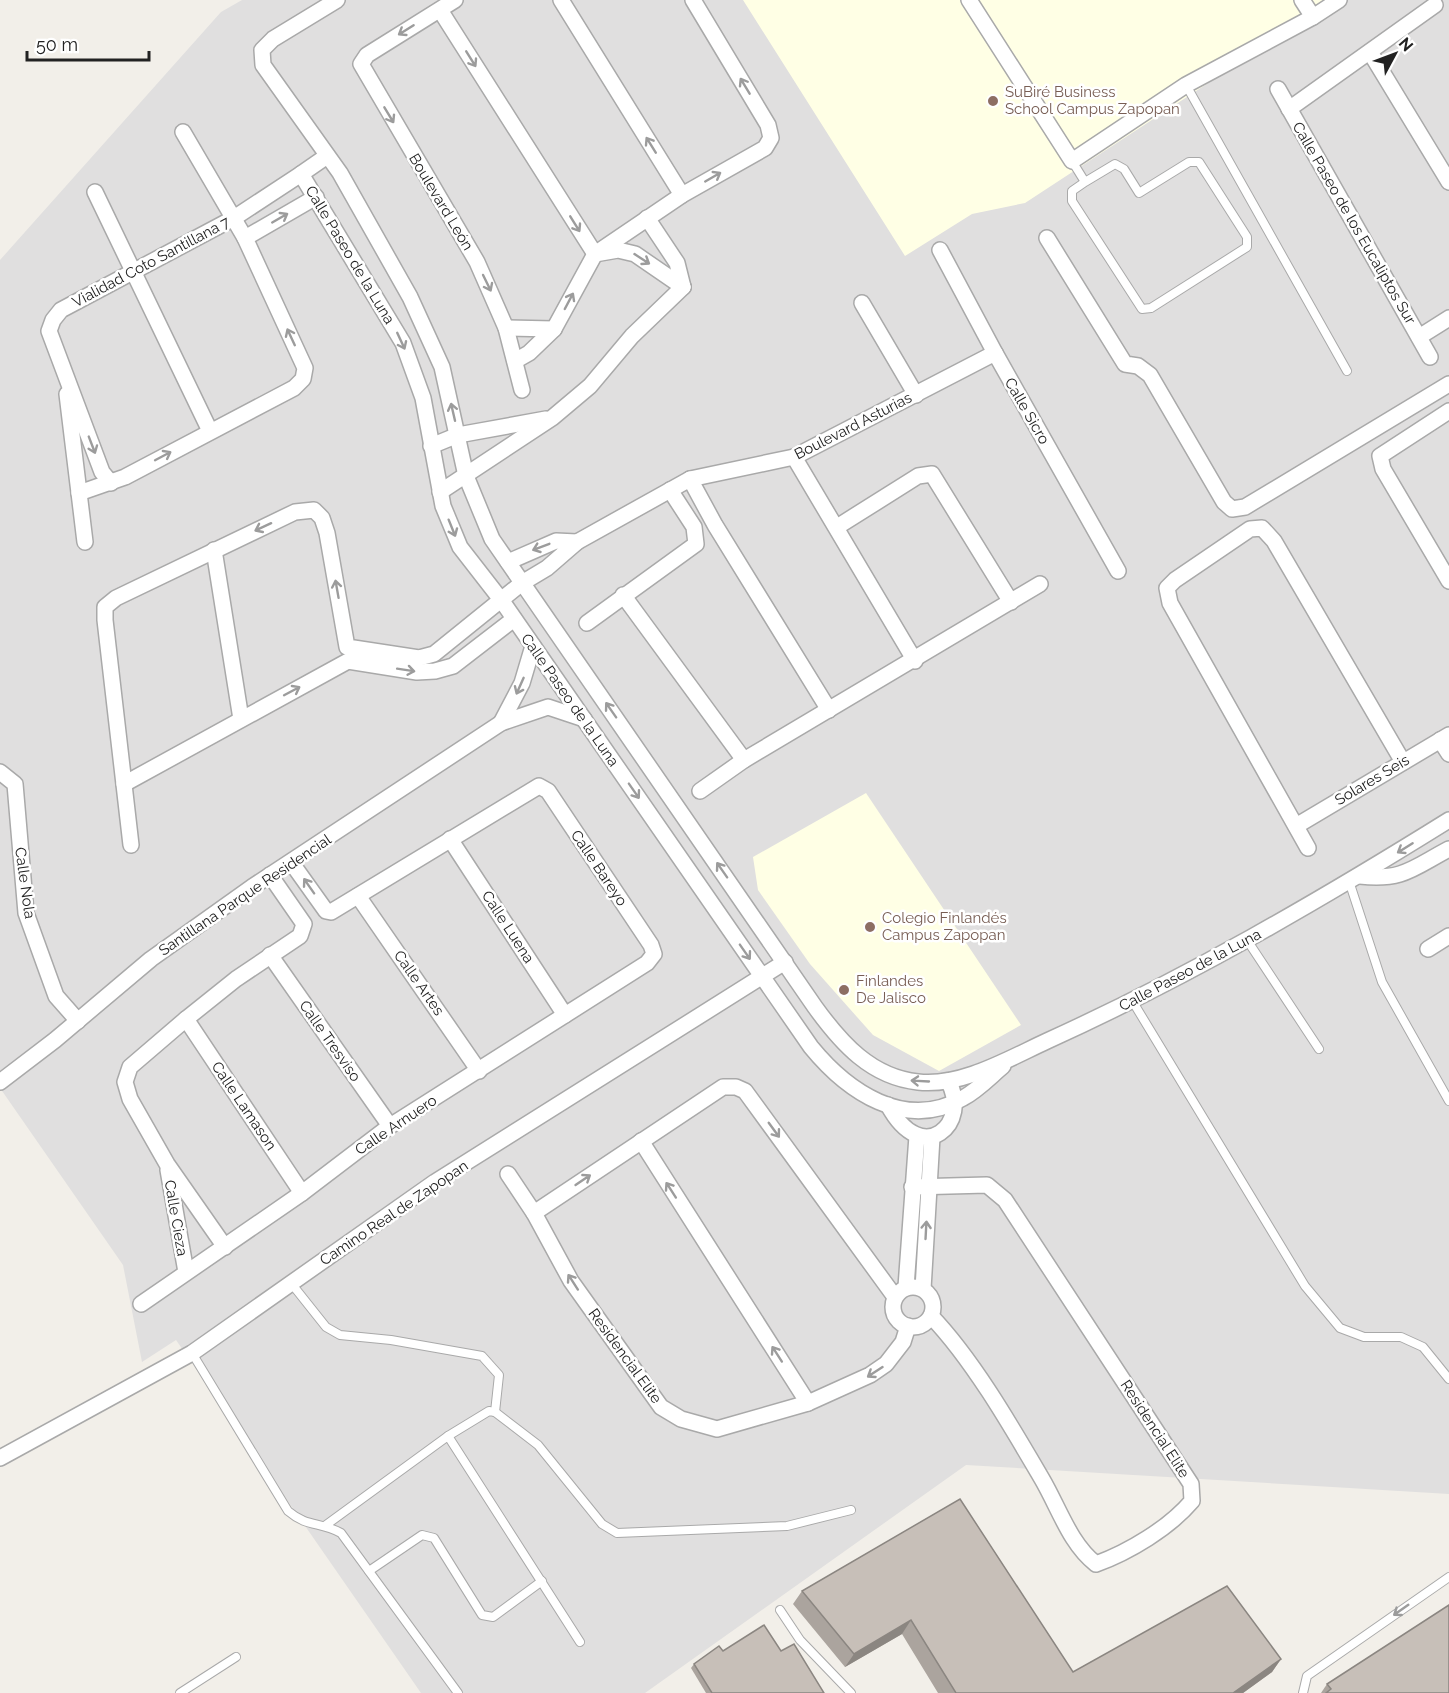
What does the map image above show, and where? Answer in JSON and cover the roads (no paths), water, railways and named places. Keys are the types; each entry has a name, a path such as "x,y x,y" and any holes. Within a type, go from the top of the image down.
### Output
{"street":[{"path":"327,156 262,65 262,50 273,39 337,0"},
{"name":"Boulevard León","path":"455,0 367,55 361,64 477,262 506,328"},
{"path":"561,0 682,195"},
{"path":"515,361 538,346 555,329 595,255 682,195 765,148 771,138 768,125 693,0"},
{"path":"971,0 1072,160 1186,85 1313,17 1339,0"},
{"path":"1302,0 1313,17"},
{"path":"1289,110 1435,5"},
{"path":"440,10 595,255"},
{"path":"1370,51 1448,179"},
{"name":"Calle Paseo de los Eucaliptos Sur","path":"1278,89 1430,357"},
{"path":"79,493 111,483 294,388 303,379 306,368 245,238 183,132"},
{"name":"Calle Paseo de la Luna","path":"1016,1055 975,1090 956,1102 927,1110 888,1106 844,1083 826,1066 502,601 460,547 440,492 423,398 403,343 301,174 327,156 340,173 410,297 442,367 466,476 492,539 831,1029 873,1068 894,1078 920,1083 948,1081 1016,1055 1133,1002 1355,878 1449,820"},
{"name":"Vialidad Coto Santillana 7","path":"111,483 102,471 49,331 52,320 61,310 234,218 301,174"},
{"path":"95,192 210,431"},
{"path":"245,238 316,197"},
{"path":"647,218 677,263 683,287"},
{"path":"1047,238 1125,364 1138,366 1150,375 1224,502 1232,509 1245,507 1449,384"},
{"path":"595,255 618,250 635,254 683,287"},
{"name":"Calle Sicro","path":"940,250 994,353 1118,571"},
{"path":"440,492 552,418 590,386 632,336 683,287"},
{"path":"862,303 916,394"},
{"path":"1419,337 1449,318"},
{"path":"522,390 506,328 555,329"},
{"name":"Boulevard Asturias","path":"214,550 295,512 314,510 322,518 327,533 347,647 419,658 434,654 522,583 547,568 577,542 690,479 794,457 994,353"},
{"path":"64,370 85,542"},
{"path":"1449,411 1380,456 1383,469 1449,581"},
{"path":"431,446 458,435 552,418"},
{"path":"794,457 915,661"},
{"path":"837,527 918,476 932,474 1011,602"},
{"path":"690,479 715,525 829,710"},
{"path":"587,623 622,595 696,544 694,527 670,490"},
{"path":"1308,848 1170,603 1167,588 1175,580 1250,529 1262,528 1274,541 1403,762"},
{"name":"Boulevard Asturias","path":"508,562 556,541 577,542"},
{"path":"131,845 105,607 116,598 214,550 241,718"},
{"path":"700,792 744,760 915,661 1040,584"},
{"path":"622,595 744,760"},
{"path":"124,784 348,661 417,672 435,671 453,666 514,619"},
{"path":"501,723 522,683 533,646"},
{"name":"Santillana Parque Residencial","path":"0,1082 78,1021 151,959 270,875 501,723 548,706 584,719"},
{"path":"1445,737 1449,754"},
{"name":"Solares Seis","path":"1296,826 1445,737"},
{"name":"Calle Nola","path":"2,773 15,784 26,913 56,996 78,1021"},
{"name":"Calle Bareyo","path":"450,839 539,786 548,791 651,945 654,954"},
{"path":"654,820 677,806"},
{"path":"291,862 326,911 336,910 450,839"},
{"name":"Calle Luena","path":"450,839 565,1015"},
{"path":"1355,878 1396,877 1449,849"},
{"path":"186,1019 270,955 300,936 304,924 270,875"},
{"name":"Calle Artes","path":"358,896 479,1071"},
{"path":"1428,949 1449,936"},
{"name":"Calle Arnuero","path":"141,1304 302,1193 390,1126 647,963 654,954"},
{"name":"Calle Tresviso","path":"270,955 390,1126"},
{"name":"Camino Real de Zapopan","path":"0,1458 192,1353 435,1182 785,962"},
{"name":"Calle Cieza","path":"186,1019 130,1067 125,1082 130,1099 167,1164 225,1246"},
{"name":"Calle Lamason","path":"186,1019 302,1193"},
{"path":"888,1106 902,1125 925,1137 943,1130 956,1102 948,1081"},
{"path":"534,1213 723,1087 736,1087 745,1091 901,1292"},
{"path":"925,1137 929,1186 923,1289 932,1300 931,1316 921,1325 908,1326 896,1318 893,1311 901,1292 912,1187 925,1137"},
{"path":"641,1141 808,1403"},
{"name":"Calle Cieza","path":"167,1164 186,1272"},
{"name":"Residencial Elite","path":"508,1174 534,1213 571,1281 661,1407 681,1419 717,1429 808,1403 870,1375 886,1364 903,1342 908,1326"},
{"name":"Residencial Elite","path":"912,1187 987,1185 1005,1200 1191,1484 1192,1501 1179,1516 1112,1558 1096,1564 1083,1554 1043,1480 958,1347 931,1316"},
{"path":"901,1292 923,1289"}],"lane":[{"path":"1186,85 1347,371"},
{"path":"1072,160 1085,182"},
{"path":"1189,162 1199,162 1247,237 1248,247 1151,308 1142,309 1072,201 1072,191 1085,182 1115,164 1124,168 1139,194 1189,162"},
{"path":"1355,878 1382,982 1449,1101"},
{"path":"1246,940 1319,1049"},
{"path":"1133,1002 1305,1286 1340,1328 1364,1337 1401,1337 1423,1347 1449,1379"},
{"path":"291,1283 326,1327 340,1335 391,1340 482,1356 499,1375 495,1412"},
{"path":"192,1353 288,1511 300,1522 326,1525 341,1533 458,1693"},
{"path":"326,1525 448,1436 489,1411 495,1412 538,1445 602,1524 617,1533 787,1526 851,1510"},
{"path":"448,1436 580,1642"},
{"path":"369,1571 422,1535 434,1538 482,1615 493,1617 542,1581"},
{"path":"1303,1693 1307,1676 1449,1577"},
{"path":"780,1610 800,1640 851,1693"},
{"path":"180,1693 236,1657"}],"place":[{"name":"SuBiré Business School Campus Zapopan","path":"993,101"},
{"name":"Colegio Finlandés Campus Zapopan","path":"870,927"},
{"name":"Finlandes De Jalisco","path":"844,990"}]}
